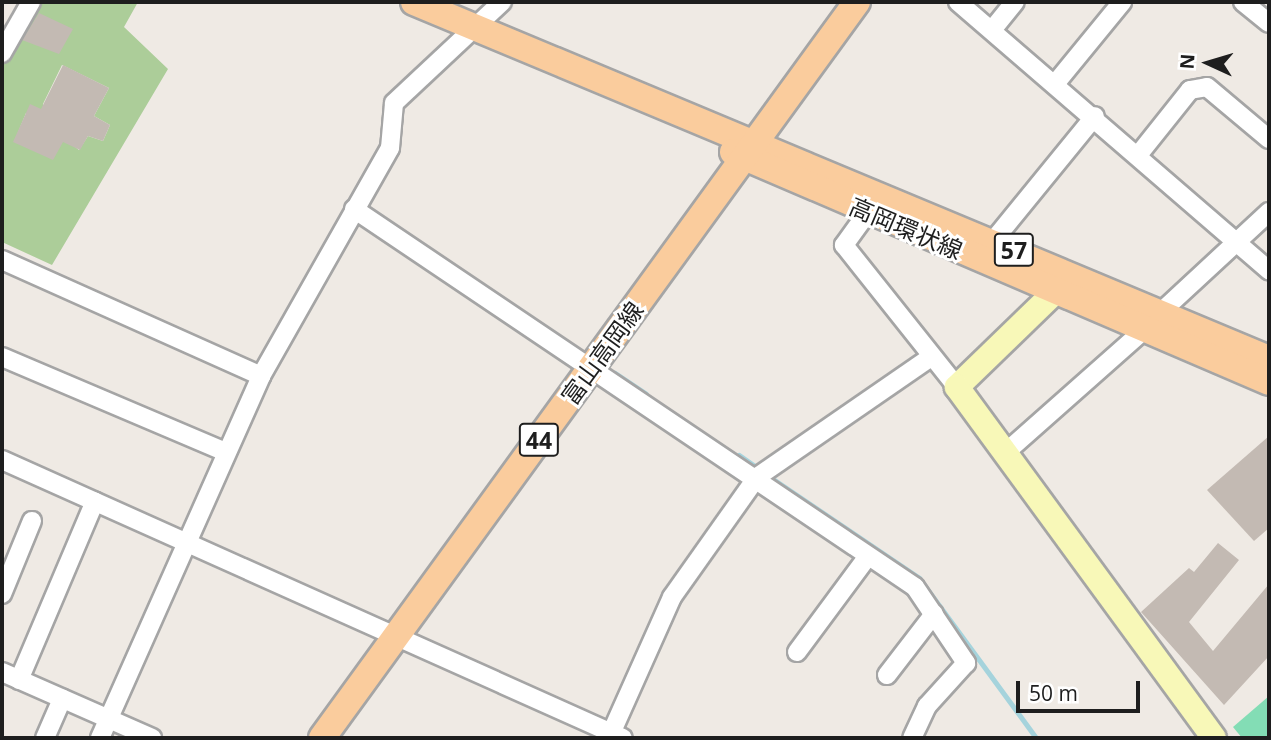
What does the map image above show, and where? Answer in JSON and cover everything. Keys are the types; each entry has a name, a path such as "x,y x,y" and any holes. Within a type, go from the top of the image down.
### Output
{"main road":[{"name":"高岡環状線","path":"414,2 475,25 705,128 868,212 1059,281 1153,321 1269,382"},
{"name":"富山高岡線","path":"322,738 751,152 857,2"},
{"name":"高岡環状線","path":"751,152 993,241 1059,281"},
{"name":"高岡環状線","path":"1153,321 1269,359"}],"street":[{"path":"2,54 31,2"},
{"path":"100,738 261,376 390,148 394,103 502,2"},
{"path":"958,2 1240,238 1269,270"},
{"path":"992,30 1015,2"},
{"path":"1055,84 1122,2"},
{"path":"1244,2 1269,23"},
{"path":"1139,154 1190,90 1207,87 1269,139"},
{"path":"993,241 1095,116"},
{"path":"354,209 591,368 761,473 868,556 915,587 966,663 927,706 912,738"},
{"path":"868,212 844,245 957,387 1214,738"},
{"path":"1005,453 1153,321 1269,212"},
{"path":"2,260 261,376"},
{"path":"957,387 1059,281"},
{"path":"2,357 226,452"},
{"path":"2,460 396,636 614,737 672,597 761,473 932,357"},
{"path":"19,680 95,501"},
{"path":"2,594 32,521"},
{"path":"797,652 868,556"},
{"path":"887,675 934,614"},
{"path":"2,672 152,738"},
{"path":"45,738 62,699"}],"green space":[{"path":"36,2 138,2 124,27 168,69 52,265 2,242 2,62","holes":["62,65 109,88 94,116 110,125 103,141 88,136 79,150 64,138 14,142 26,113 44,122 43,104"]},
{"path":"1269,696 1269,738 1242,738 1233,727"}],"building":[{"path":"39,13 73,29 59,54 22,40"},
{"path":"63,65 109,88 94,116 110,125 103,141 88,136 80,150 63,142 53,160 13,142 30,104 41,109"},
{"path":"1269,436 1269,528 1254,541 1207,490"},
{"path":"1218,543 1239,560 1189,622 1213,651 1269,584 1269,656 1224,705 1141,612 1189,568 1194,572"}],"waterway":[{"path":"615,373 646,394"},
{"path":"739,455 759,469"},
{"path":"767,475 919,578 1036,738"}]}
